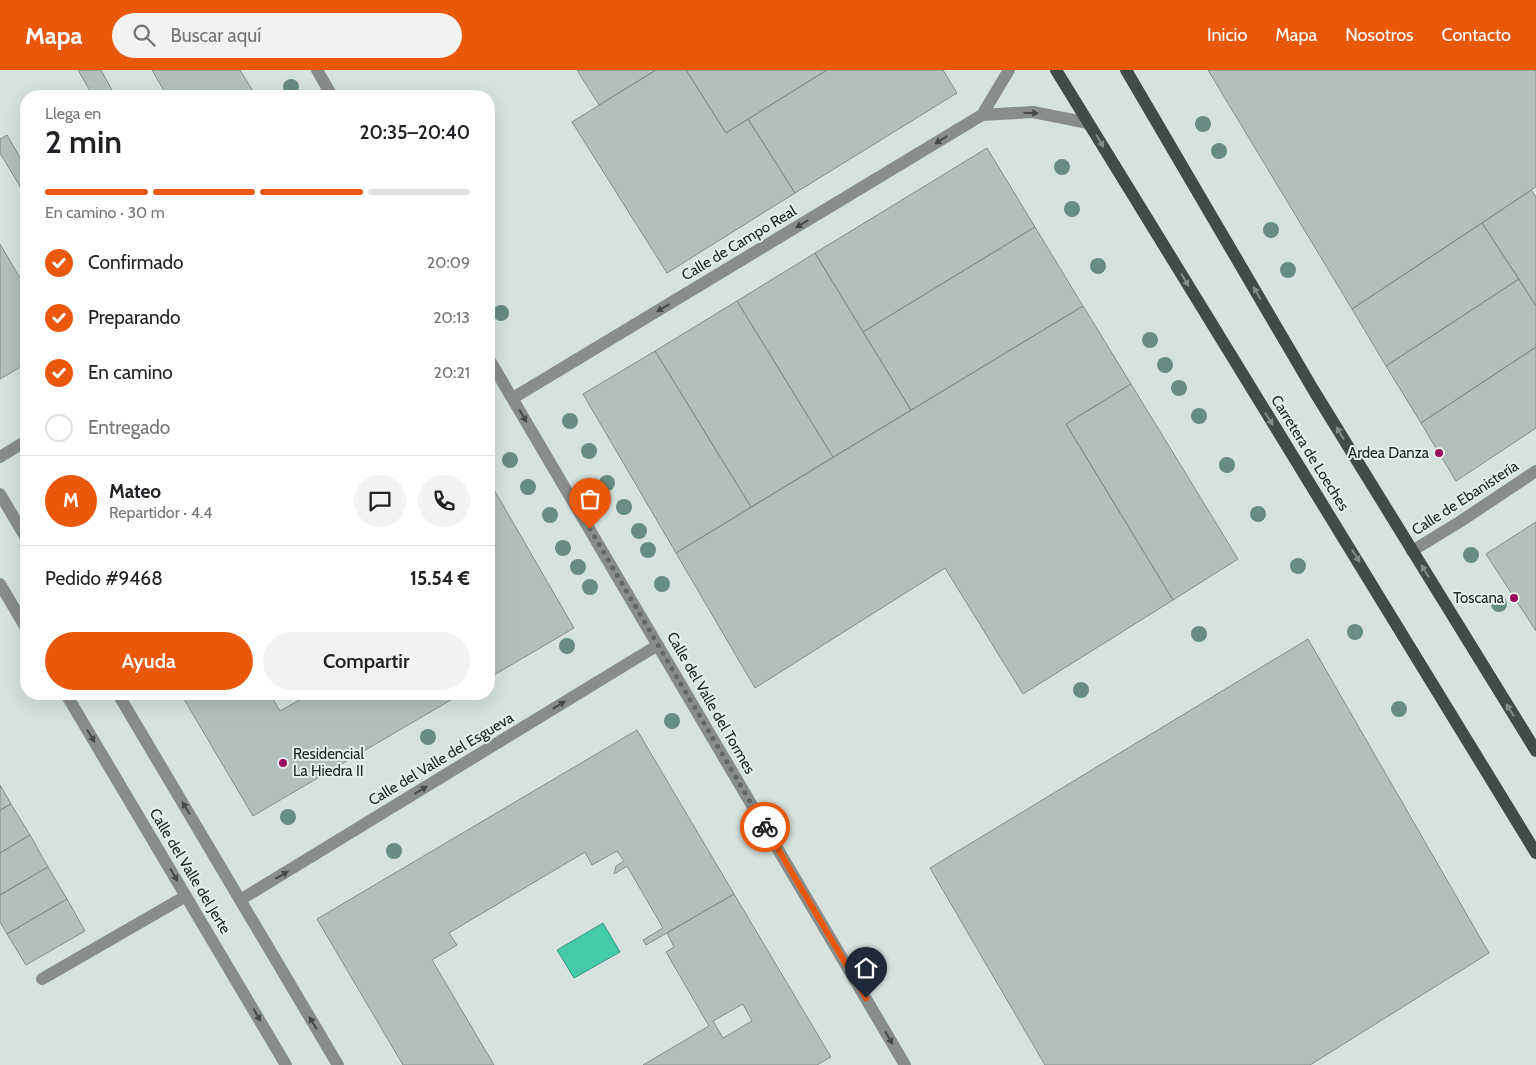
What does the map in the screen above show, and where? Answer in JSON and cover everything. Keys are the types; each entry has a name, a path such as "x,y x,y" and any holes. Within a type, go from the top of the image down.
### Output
{"main road":[{"name":"Carretera de Loeches","path":"1056,70 1268,416 1370,578 1536,853"},
{"path":"1126,70 1309,382 1536,751"}],"street":[{"path":"317,70 329,90"},
{"name":"Calle de Campo Real","path":"982,115 1009,70"},
{"name":"Calle de Campo Real","path":"512,398 982,115 1033,112 1088,123"},
{"name":"Calle del Valle del Tormes","path":"495,369 905,1065"},
{"path":"0,457 20,445"},
{"name":"Calle de Ebanistería","path":"1412,552 1536,471"},
{"path":"0,494 20,528"},
{"path":"0,584 20,618"},
{"name":"Calle del Valle del Esgueva","path":"240,900 658,645"},
{"name":"Calle del Valle del Jerte","path":"70,700 286,1065"},
{"name":"Calle del Valle del Jerte","path":"122,700 338,1065"},
{"path":"42,980 186,896"}],"shaded area":[{"path":"603,923 620,952 574,978 557,950"}],"building":[{"path":"78,70 101,70 112,90 90,90"},
{"path":"152,70 240,70 252,90 164,90"},
{"path":"577,70 656,70 599,105"},
{"path":"656,70 686,70 726,133 748,119 795,193 667,273 572,122"},
{"path":"686,70 827,70 726,133"},
{"path":"827,70 943,70 957,93 795,193 748,119"},
{"path":"1208,70 1536,70 1536,187 1352,309"},
{"path":"7,135 20,158 20,186 0,153 0,139"},
{"path":"987,148 1035,227 863,332 815,253"},
{"path":"1531,190 1536,197 1536,306 1482,223"},
{"path":"1482,223 1519,279 1386,366 1352,309"},
{"path":"1035,227 1083,306 911,410 863,332"},
{"path":"0,244 20,278 20,367 0,379"},
{"path":"815,253 911,410 833,457 737,301"},
{"path":"1519,279 1536,306 1536,347 1421,423 1386,366"},
{"path":"737,301 833,457 751,507 655,351"},
{"path":"1083,306 1131,384 1066,424 1173,600 1023,694 945,568 755,688 676,553"},
{"path":"1536,347 1536,428 1456,481 1421,423"},
{"path":"655,351 751,507 676,553 583,394"},
{"path":"1131,384 1238,559 1173,600 1066,424"},
{"path":"495,491 574,628 495,674"},
{"path":"1536,522 1536,631 1486,554"},
{"path":"1308,639 1489,953 1310,1065 1045,1065 930,868"},
{"name":"Residencial La Hiedra II","path":"185,700 274,700 280,711 299,700 451,700 253,816"},
{"path":"637,730 734,894 646,945 643,940 663,928 627,866 614,874 616,866 624,861 617,851 592,865 585,852 449,933 457,945 432,960 494,1065 403,1065 317,919"},
{"path":"0,785 11,804 0,810"},
{"path":"11,804 30,835 0,853 0,810"},
{"path":"30,835 48,867 0,895 0,853"},
{"path":"48,867 67,899 7,934 0,922 0,895"},
{"path":"734,894 831,1057 817,1065 643,1065 709,1026 666,952 674,947 667,933","holes":["743,1004 752,1021 723,1038 713,1021"]},
{"path":"67,899 85,931 26,965 7,934"}],"way so far":[{"path":"590,529 765,827"}],"place":[{"name":"Ardea Danza","path":"1439,453"},
{"name":"Toscana","path":"1514,598"},
{"name":"Residencial La Hiedra II","path":"283,763"}],"route":[{"path":"765,827 866,998"}]}
